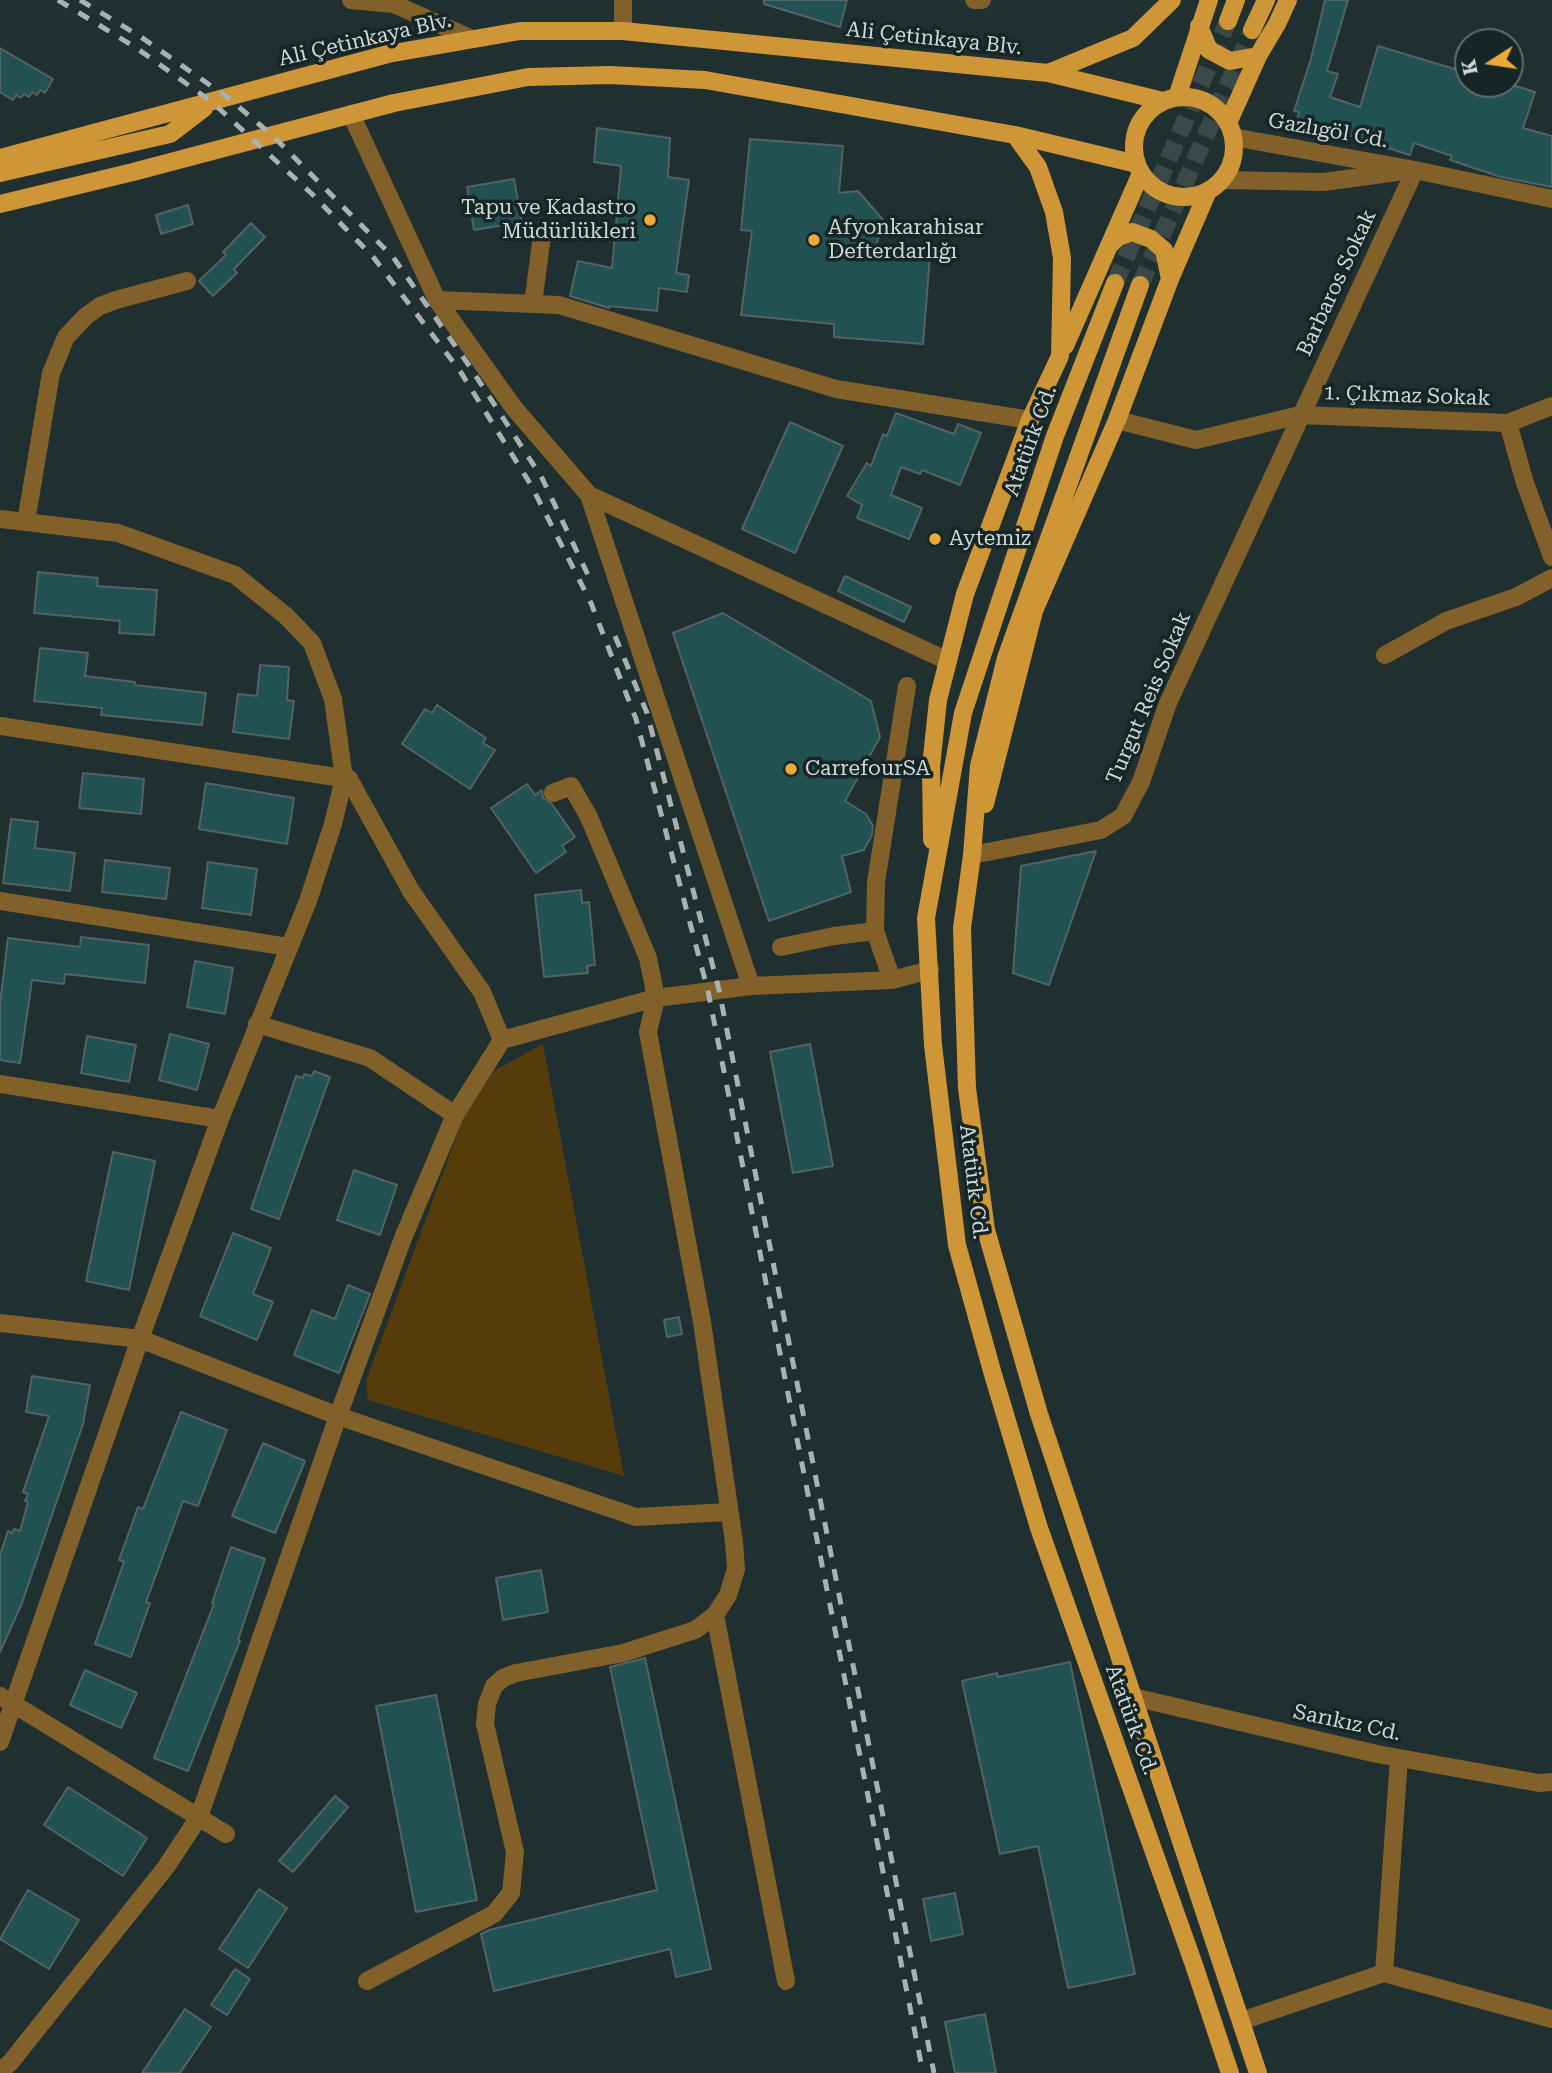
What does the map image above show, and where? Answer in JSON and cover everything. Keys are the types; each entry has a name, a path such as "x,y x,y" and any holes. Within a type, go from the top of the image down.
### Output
{"main road":[{"path":"1048,73 1133,38 1172,0"},
{"path":"1170,99 1209,0"},
{"path":"1228,21 1237,0"},
{"path":"1252,30 1266,0"},
{"path":"0,204 394,103 528,77 610,75 705,80 1016,135 1139,169 1155,188 1168,195 1183,198 1198,196 1222,180 1232,160 1231,130 1258,56 1288,0"},
{"path":"1199,26 1209,50 1230,61 1258,56"},
{"name":"Ali Çetinkaya Blv.","path":"0,158 388,54 520,30 623,31 1048,73 1170,99"},
{"path":"933,880 930,767 938,700 965,594 1030,420 1107,248 1139,169 1135,142 1141,121 1151,109 1170,99 1192,98 1207,102 1219,111 1231,130"},
{"path":"0,173 170,134 212,102"},
{"path":"1016,135 1038,167 1055,212 1062,257 1060,356"},
{"path":"972,855 1034,611 1117,420 1170,279 1208,191"},
{"path":"1107,248 1118,237 1132,232 1151,239 1164,250 1170,279"},
{"name":"Atatürk Cd.","path":"1115,283 1055,436 963,713 926,918 933,1045 957,1245 975,1308 1039,1528 1230,2073"},
{"name":"Atatürk Cd.","path":"1140,285 1006,658 979,766 972,855 962,928 967,1088 986,1230 1039,1414 1258,2073"}],"street":[{"path":"351,0 395,2 472,39"},
{"path":"623,0 623,31"},
{"path":"974,0 982,0"},
{"path":"351,114 437,300 514,408 589,495 751,986"},
{"name":"Gazlıgöl Cd.","path":"1231,130 1552,199"},
{"name":"Gazlıgöl Cd.","path":"1222,180 1324,182 1415,170"},
{"name":"Barbaros Sokak","path":"1300,415 1415,170"},
{"path":"533,304 542,235"},
{"path":"26,522 51,373 66,337 100,306 187,281"},
{"path":"437,300 559,305 836,389 1030,420"},
{"name":"1. Çıkmaz Sokak","path":"1117,420 1196,440 1300,415 1508,423 1552,406"},
{"name":"Turgut Reis Sokak","path":"972,855 1101,830 1123,816 1141,782 1168,703 1300,415"},
{"path":"1508,423 1525,483 1552,558"},
{"path":"589,495 948,661"},
{"path":"0,519 118,533 235,575 286,615 312,643 333,699 344,778 317,875 220,1119 7,1700 0,1742"},
{"path":"1385,655 1446,621 1516,597 1552,578"},
{"path":"892,980 875,932 876,882 907,686"},
{"path":"0,726 349,779 411,891 482,992 502,1040"},
{"path":"367,1981 494,1914 511,1893 515,1852 485,1724 487,1703 494,1686 503,1678 516,1673 623,1653 695,1630 715,1615 728,1595 736,1569 702,1322 648,1032 656,998 648,958 588,815 571,786 553,793"},
{"path":"0,901 288,947"},
{"path":"781,947 834,936 875,932"},
{"path":"0,2071 10,2063 166,1867 199,1817 338,1416 403,1238 455,1115 502,1040 656,998 751,986 892,980 930,970"},
{"path":"257,1024 370,1058 455,1115"},
{"path":"0,1084 220,1119"},
{"path":"0,1323 140,1339 338,1416 636,1517 728,1512"},
{"path":"715,1615 786,1981"},
{"name":"Sarıkız Cd.","path":"1133,1697 1399,1758 1539,1783 1552,1782"},
{"path":"7,1700 226,1833"},
{"path":"1384,1972 1399,1758"},
{"path":"1241,2021 1384,1972 1552,2019"}],"shaded area":[{"path":"543,1044 624,1476 368,1400 366,1381 464,1116 494,1071"}],"building":[{"path":"764,0 847,0 840,27 764,4"},
{"path":"1325,0 1348,0 1327,71 1338,74 1330,97 1360,107 1378,46 1454,69 1454,98 1524,98 1524,89 1535,92 1523,128 1552,136 1552,187 1501,177 1450,160 1452,156 1414,143 1410,155 1297,119 1299,112 1294,111 1311,59"},
{"path":"0,48 53,79 45,93 40,90 37,95 32,92 29,97 24,94 21,98 16,95 13,100 0,92"},
{"path":"597,128 670,138 668,177 689,180 676,273 689,275 687,292 659,288 657,311 609,308 570,296 578,261 612,268 621,166 594,162"},
{"name":"Afyonkarahisar Defterdarlığı","path":"750,139 843,146 839,193 858,191 884,221 875,249 930,256 923,344 834,337 834,324 741,315 752,231 741,230"},
{"path":"514,179 522,222 474,230 467,187"},
{"path":"188,205 193,224 161,234 156,215"},
{"path":"251,223 265,237 234,269 237,273 213,296 199,281 226,255 223,252"},
{"path":"896,413 954,434 958,424 981,433 960,485 922,470 920,474 901,467 891,495 922,508 909,539 857,518 862,505 847,496 867,463 871,466 883,434 887,436"},
{"path":"790,422 843,446 795,553 742,529"},
{"path":"38,572 98,578 97,586 157,590 154,635 119,633 120,621 34,613"},
{"path":"845,576 911,607 904,622 838,591"},
{"name":"CarrefourSA","path":"723,613 871,701 880,737 845,801 866,814 873,826 872,835 864,850 842,856 851,892 769,921 673,633"},
{"path":"40,648 88,653 85,676 206,693 202,725 101,715 102,708 34,701"},
{"path":"260,665 289,667 287,700 294,701 289,739 233,732 238,694 257,696"},
{"path":"437,705 486,738 483,743 495,750 470,789 402,744 425,709 432,713"},
{"path":"83,773 144,779 141,814 79,808"},
{"path":"206,783 294,798 287,844 199,829"},
{"path":"527,784 535,795 542,790 543,798 552,804 575,837 562,846 566,852 536,873 491,808"},
{"path":"11,819 38,822 35,848 75,853 70,891 3,883"},
{"path":"1096,851 1049,985 1013,973 1021,866"},
{"path":"105,860 170,868 166,899 102,892"},
{"path":"208,862 257,869 251,915 202,908"},
{"path":"581,890 582,903 589,902 595,965 587,966 588,973 544,977 535,895"},
{"path":"81,937 149,945 145,983 65,974 64,984 32,980 20,1063 0,1060 0,1004 8,938 80,947"},
{"path":"195,961 233,968 225,1014 187,1007"},
{"path":"170,1034 209,1044 197,1090 159,1080"},
{"path":"87,1036 136,1045 129,1082 81,1073"},
{"path":"810,1044 833,1166 793,1173 770,1052"},
{"path":"314,1071 330,1077 279,1219 251,1209 296,1076 312,1076"},
{"path":"113,1152 155,1161 129,1290 86,1281"},
{"path":"354,1170 397,1185 380,1235 337,1220"},
{"path":"233,1233 271,1248 253,1294 273,1302 257,1340 200,1316"},
{"path":"348,1285 370,1294 339,1373 294,1355 312,1310 335,1319"},
{"path":"679,1317 682,1334 667,1337 664,1320"},
{"path":"32,1376 90,1385 83,1424 22,1603 0,1652 0,1555 8,1531 20,1531 28,1502 25,1501 28,1494 23,1492 49,1416 26,1412"},
{"path":"181,1412 227,1430 198,1506 183,1501 146,1602 150,1603 131,1657 95,1644 124,1562 119,1560 138,1507 143,1509"},
{"path":"263,1443 305,1461 275,1533 232,1516"},
{"path":"231,1547 265,1559 238,1640 240,1641 188,1771 154,1758 214,1604 212,1603"},
{"path":"541,1570 548,1612 503,1620 496,1578"},
{"path":"645,1658 711,1969 676,1977 670,1949 494,1991 481,1934 657,1890 610,1667"},
{"path":"1070,1662 1135,1974 1068,1988 1038,1846 1000,1854 962,1681 997,1673 998,1677"},
{"path":"85,1670 137,1693 121,1728 70,1705"},
{"path":"436,1695 477,1900 416,1912 376,1706"},
{"path":"68,1787 147,1838 123,1876 44,1825"},
{"path":"335,1796 348,1807 293,1872 279,1861"},
{"path":"259,1889 287,1908 248,1968 219,1949"},
{"path":"28,1890 79,1920 49,1969 0,1939"},
{"path":"955,1893 963,1934 931,1941 923,1899"},
{"path":"235,1969 250,1979 227,2015 211,2005"},
{"path":"185,2009 211,2027 180,2073 142,2073"},
{"path":"985,2014 996,2073 955,2073 945,2022"}],"tunnel":[{"path":"1115,283 1228,21"},
{"path":"1140,285 1252,30"}],"railway":[{"path":"58,0 135,47 212,102 312,194 374,258 460,371 531,485 591,603 636,719 708,991 923,2073"},
{"path":"80,0 141,37 227,97 273,136 393,257 470,367 542,478 588,575"},
{"path":"615,636 647,713 719,990 934,2073"}],"place":[{"name":"Tapu ve Kadastro Müdürlükleri","path":"650,220"},
{"name":"Afyonkarahisar Defterdarlığı","path":"814,240"},
{"name":"Aytemiz","path":"935,539"},
{"name":"CarrefourSA","path":"791,769"}]}
